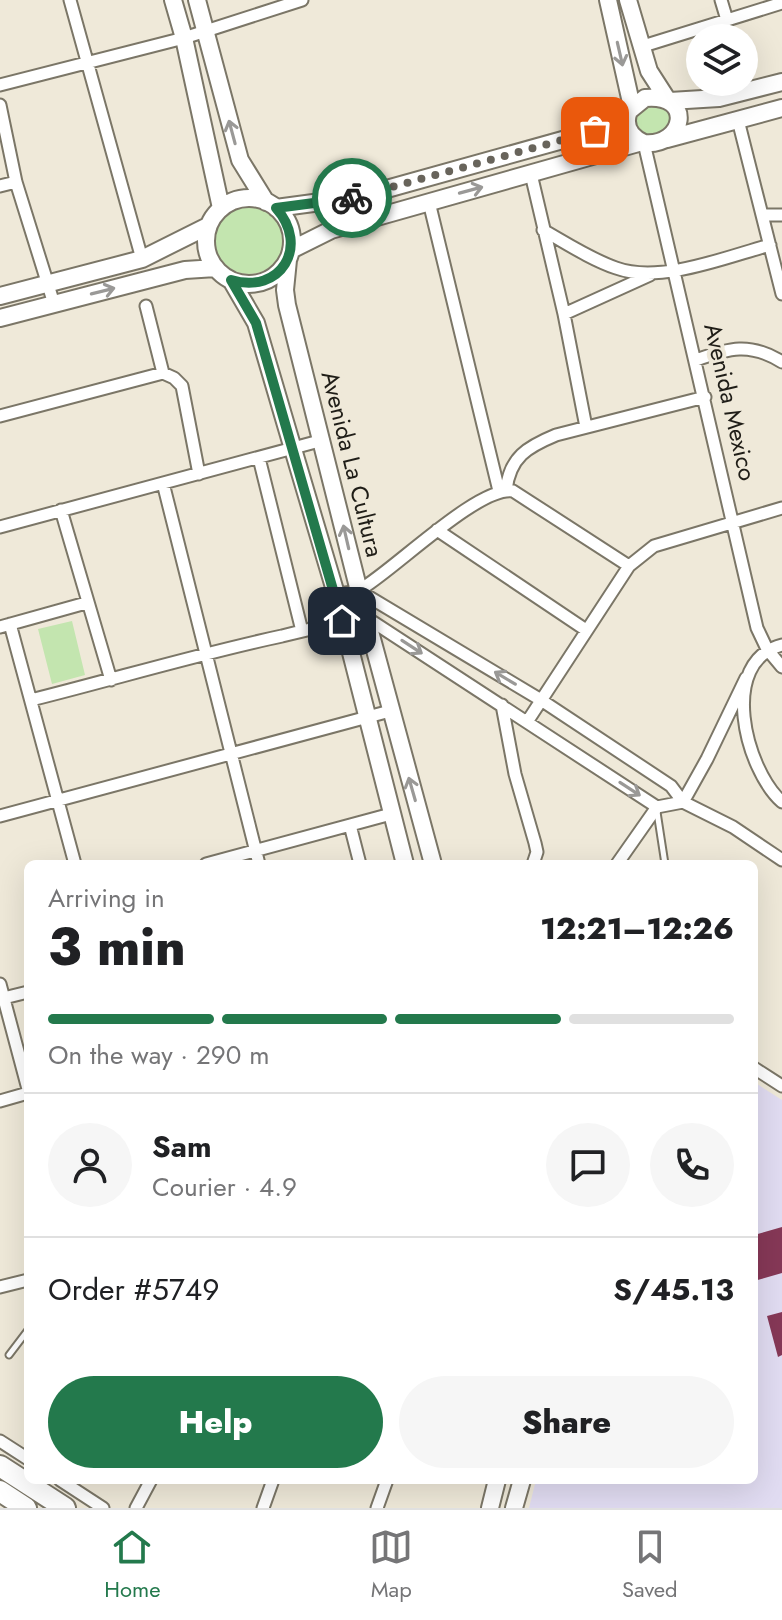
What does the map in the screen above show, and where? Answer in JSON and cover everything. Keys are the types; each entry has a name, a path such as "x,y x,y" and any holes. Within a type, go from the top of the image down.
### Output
{"highway":[{"path":"0,1466 24,1482"},
{"path":"28,1484 65,1508"}],"main road":[{"path":"173,0 221,208"},
{"path":"197,0 240,160 289,227 289,255"},
{"path":"608,0 630,109 626,125 629,132 643,142"},
{"path":"628,0 649,71 676,107 677,128 665,139"},
{"path":"0,296 142,259 208,226 221,208 243,198 271,205 358,197 595,131 645,98 719,98 782,82"},
{"path":"208,226 206,248 216,268 231,280 262,282 278,273 289,255 331,230 643,142 782,108"},
{"name":"Avenida La Cultura","path":"289,255 285,290 287,305 390,711 433,860"},
{"path":"0,318 185,270 216,268"},
{"name":"Avenida La Cultura","path":"231,280 256,323 336,594 404,860"},
{"path":"490,1508 496,1484"},
{"path":"514,1508 521,1484"}],"street":[{"path":"70,0 142,259"},
{"path":"0,85 184,38 302,0"},
{"path":"721,0 727,20"},
{"path":"640,47 782,3"},
{"path":"0,105 16,182 54,304"},
{"path":"738,120 782,294"},
{"name":"Avenida Mexico","path":"643,142 757,628 767,649 782,667"},
{"path":"531,174 564,314 586,427"},
{"path":"0,186 16,182"},
{"path":"429,202 503,490"},
{"path":"762,215 782,215"},
{"path":"543,230 617,268 654,273"},
{"path":"564,314 654,273 770,245"},
{"path":"146,306 163,373"},
{"path":"696,360 747,347 782,362"},
{"path":"0,416 163,373 182,386 199,474"},
{"path":"503,490 512,465 537,443 556,435 705,397"},
{"path":"0,527 323,440"},
{"path":"259,458 302,631"},
{"path":"163,483 258,860"},
{"path":"336,594 359,591 437,530 503,490 513,491 629,566"},
{"path":"527,722 629,566 654,546 782,508"},
{"path":"61,510 111,680"},
{"path":"437,530 586,630"},
{"path":"359,591 541,700 671,786 683,802 733,827 782,860"},
{"path":"74,860 31,700 5,626 86,603"},
{"path":"31,700 205,653 367,618 657,807"},
{"path":"620,860 657,807 683,802 756,659 767,649 782,645"},
{"path":"746,678 746,726 751,756 770,791 782,802"},
{"path":"502,705 515,774 537,852 534,860"},
{"path":"0,816 390,711"},
{"path":"221,860 391,814"},
{"path":"350,825 359,860"},
{"path":"0,984 24,1077"},
{"path":"2,998 24,993"},
{"path":"758,1071 782,1086"},
{"path":"0,1101 24,1092"},
{"path":"0,1287 24,1281"},
{"path":"0,1441 24,1456"},
{"path":"66,1484 103,1508"},
{"path":"136,1508 149,1484"},
{"path":"263,1508 272,1484"},
{"path":"377,1508 386,1484"}],"lane":[{"path":"657,807 664,860"},
{"path":"9,1355 24,1335"}],"shaded area":[{"path":"758,1085 782,1100 782,1508 529,1508 535,1484 758,1484"}],"green space":[{"path":"656,104 670,107 674,121 655,135 645,135 634,128 636,114"},
{"path":"249,206 273,216 283,240 273,264 249,274 225,264 215,240 225,216"},
{"path":"72,621 85,675 52,684 38,629"}],"building":[{"path":"782,1227 782,1273 758,1280 758,1234"},
{"path":"782,1312 782,1355 778,1357 767,1316"}],"way so far":[{"path":"352,198 595,131"}],"route":[{"path":"342,621 256,323 231,280 252,284 262,282 278,273 288,260 291,250 289,227 276,208 352,198"}]}
